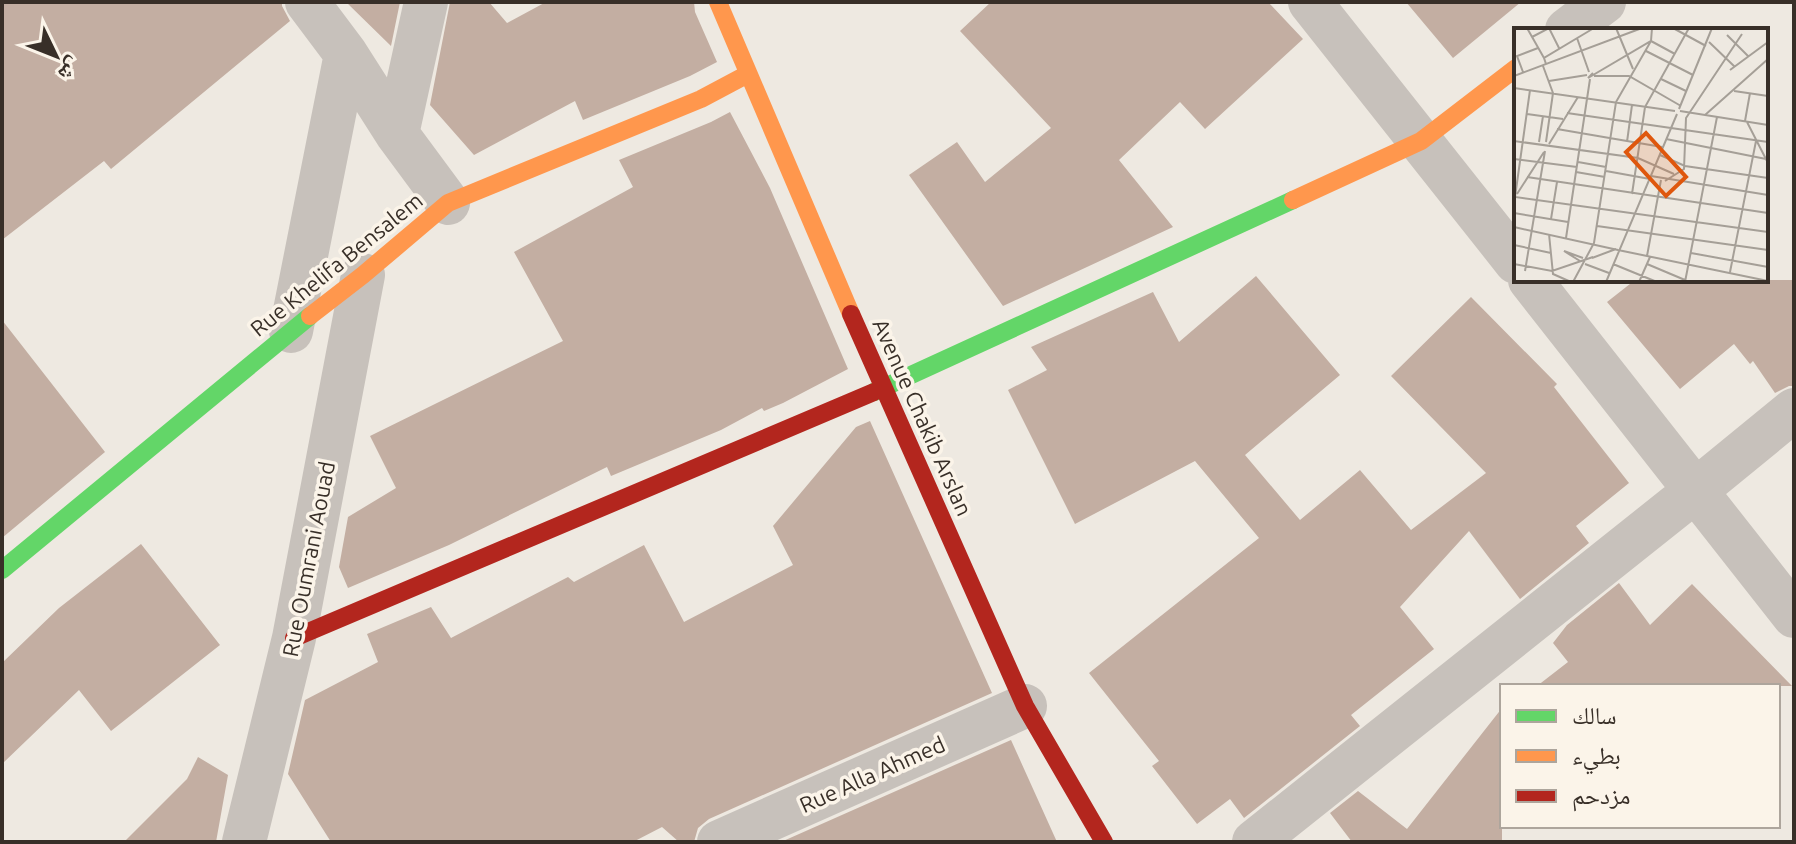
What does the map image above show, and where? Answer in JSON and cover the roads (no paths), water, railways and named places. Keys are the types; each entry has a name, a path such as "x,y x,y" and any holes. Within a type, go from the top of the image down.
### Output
{"street":[{"path":"307,2 448,203"},
{"path":"397,134 426,2"},
{"name":"Avenue Chakib Arslan","path":"718,2 883,388 1025,706 1104,842"},
{"path":"1310,2 1514,259"},
{"path":"1570,28 1604,2"},
{"path":"291,331 346,54"},
{"path":"294,638 883,388 1421,141 1514,70"},
{"name":"Rue Khelifa Bensalem","path":"2,570 448,203 701,99 748,74"},
{"name":"Rue Oumrani Aouad","path":"244,842 294,638 363,275"},
{"path":"1532,282 1794,616"},
{"path":"1254,842 1794,410"},
{"name":"Rue Alla Ahmed","path":"719,842 1025,706"}]}
